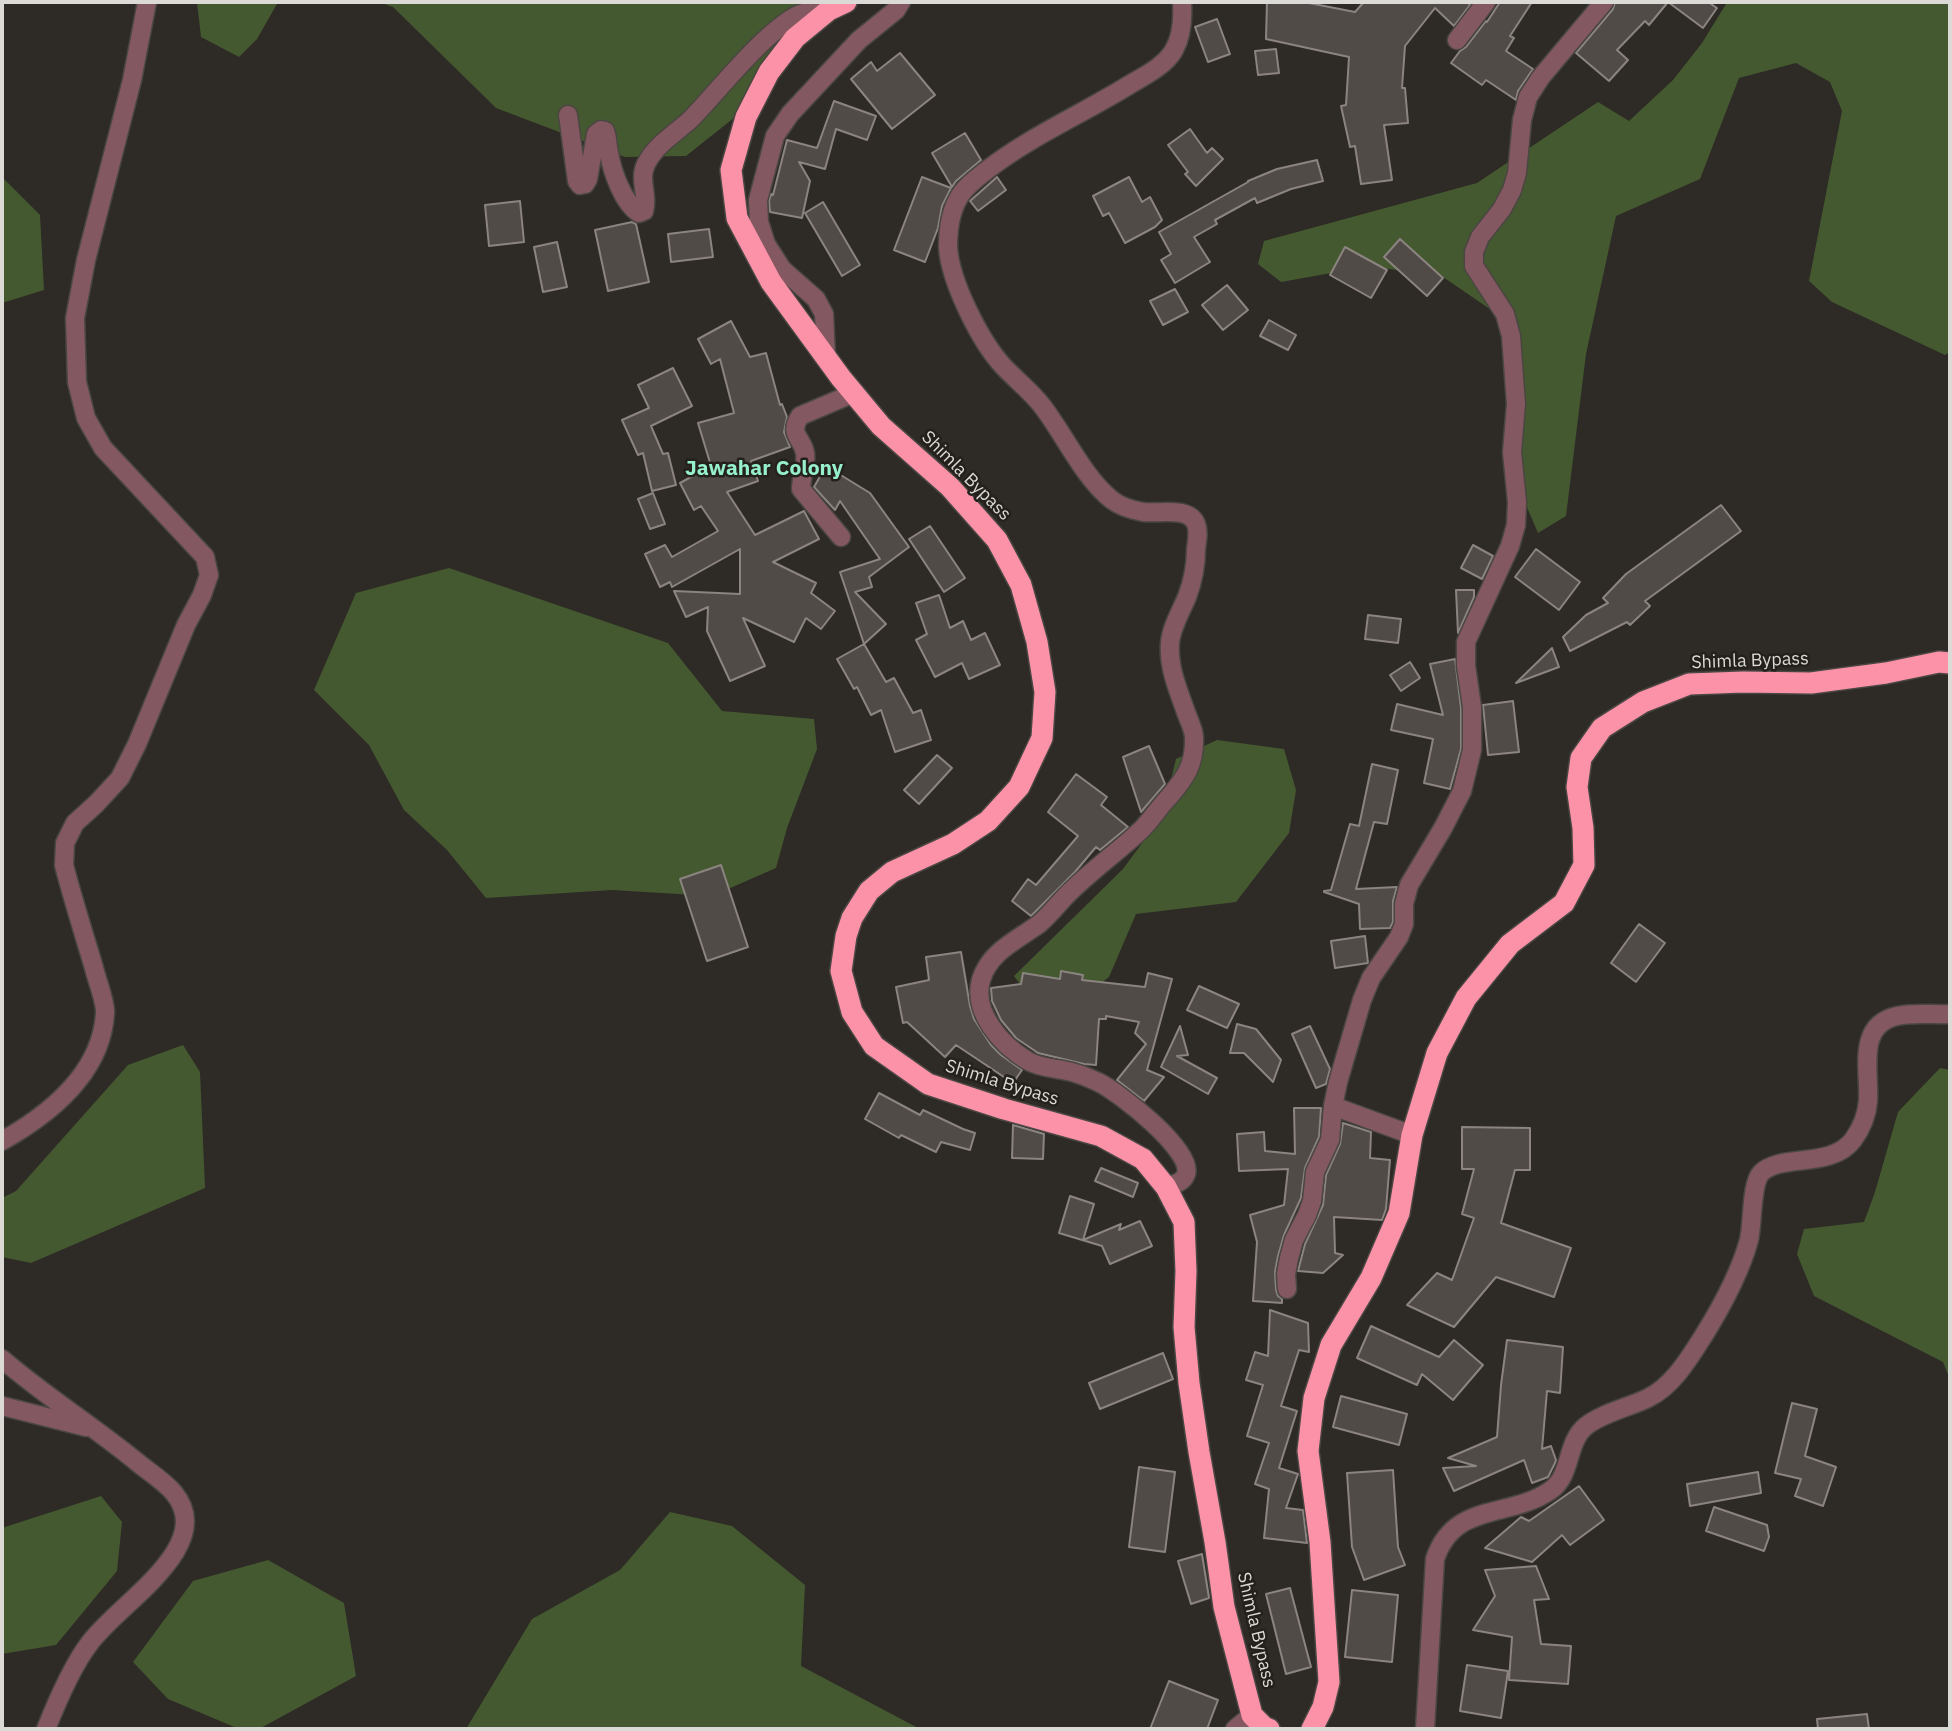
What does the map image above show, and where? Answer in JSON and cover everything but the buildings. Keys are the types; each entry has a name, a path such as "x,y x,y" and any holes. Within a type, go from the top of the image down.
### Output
{"highway":[{"name":"Shimla Bypass","path":"838,6 795,37 769,72 746,117 732,170 737,218 771,282 854,393 881,426 950,487 997,540 1021,584 1037,642 1045,692 1042,738 1019,787 988,821 953,844 892,872 869,891 852,918 846,936 841,971 852,1012 874,1046 928,1084 1004,1110 1101,1136 1143,1159 1166,1187 1184,1222 1184,1327 1190,1394 1224,1607 1263,1725"},
{"name":"Shimla Bypass","path":"1312,1729 1323,1707 1329,1682 1320,1542 1308,1451 1314,1398 1331,1345 1371,1278 1399,1213 1412,1135 1437,1053 1466,998 1510,944 1563,903 1584,865 1583,828 1577,787 1580,758 1602,728 1643,702 1689,684 1811,683 1886,673 1939,662 1950,663"}],"street":[{"path":"2,1141 27,1127 61,1101 85,1071 100,1045 106,1012 64,865 65,842 75,823 120,778 209,575 205,557 103,448 86,418 77,382 75,318 86,260 132,80 148,2"},
{"path":"826,356 824,314 816,299 782,269 766,244 759,222 758,200 775,136 790,114 859,40 896,10 901,2"},
{"path":"1166,1187 1181,1182 1186,1174 1187,1163 1178,1149 1132,1104 1102,1083 1074,1072 1044,1068 1028,1061 1009,1046 989,1024 980,1004 980,984 987,966 1003,948 1043,921 1070,892 1146,826 1184,780 1193,759 1195,735 1170,664 1170,638 1195,570 1197,528 1195,520 1188,515 1142,512 1125,508 1110,499 1064,440 1044,408 1002,365 983,339 966,305 948,249 950,219 959,196 974,180 1004,157 1160,66 1173,53 1180,36 1182,2"},
{"path":"1457,40 1486,2"},
{"path":"1287,1289 1289,1258 1312,1202 1315,1172 1330,1140 1338,1082 1362,1000 1371,978 1399,937 1404,924 1404,904 1409,885 1462,791 1472,750 1472,707 1466,666 1466,642 1517,526 1512,452 1517,404 1511,336 1505,314 1474,266 1474,252 1480,237 1502,209 1512,190 1528,97 1541,77 1604,2"},
{"path":"568,115 577,181 580,185 585,184 588,179 596,134 601,130 605,131 612,170 621,189 635,211 644,211 646,206 642,177 645,165 654,152 691,119 748,55 782,26 799,14 838,6"},
{"path":"841,537 801,489 805,453 795,424 800,416 854,393"},
{"path":"1425,1729 1435,1559 1448,1532 1466,1519 1521,1504 1555,1487 1565,1472 1577,1436 1586,1426 1652,1396 1669,1382 1713,1321 1733,1281 1749,1239 1755,1187 1760,1174 1773,1166 1839,1153 1852,1142 1862,1125 1868,1103 1867,1053 1872,1034 1882,1022 1898,1016 1950,1014"},
{"path":"1333,1106 1412,1135"},
{"path":"2,1359 173,1492 185,1512 186,1528 179,1549 88,1644 46,1729"},
{"path":"2,1406 96,1430"},
{"path":"1235,1729 1263,1725"}],"green space":[{"path":"197,2 278,2 257,39 239,57 201,37"},
{"path":"379,2 837,2 785,21 754,102 686,156 625,157 496,108 393,7"},
{"path":"1725,2 1950,2 1950,352 1945,355 1832,302 1809,281 1842,111 1830,82 1796,63 1739,78 1700,179 1616,216 1586,354 1566,516 1538,533 1523,498 1519,371 1500,316 1443,277 1370,266 1281,282 1258,264 1264,241 1477,183 1598,102 1629,121 1673,80 1702,43"},
{"path":"2,177 40,215 44,290 2,303"},
{"path":"449,568 668,643 722,711 814,719 817,749 787,828 776,868 712,896 612,890 486,898 447,850 404,810 369,745 314,690 356,593"},
{"path":"1217,740 1284,749 1296,790 1289,833 1236,902 1136,914 1109,977 1075,1003 1030,998 1014,976 1123,869 1162,816 1176,759"},
{"path":"183,1045 200,1072 205,1188 31,1263 2,1257 2,1198 16,1191 128,1065"},
{"path":"1940,1068 1950,1070 1950,1380 1943,1362 1814,1296 1797,1254 1804,1229 1864,1222 1898,1112"},
{"path":"101,1496 122,1522 117,1571 56,1645 2,1654 2,1528"},
{"path":"670,1512 732,1526 805,1585 801,1666 920,1729 466,1729 532,1619 620,1570"},
{"path":"268,1560 344,1603 356,1676 259,1729 239,1729 168,1699 133,1662 193,1581"}],"district":[{"name":"Jawahar Colony","path":"764,469"}]}
